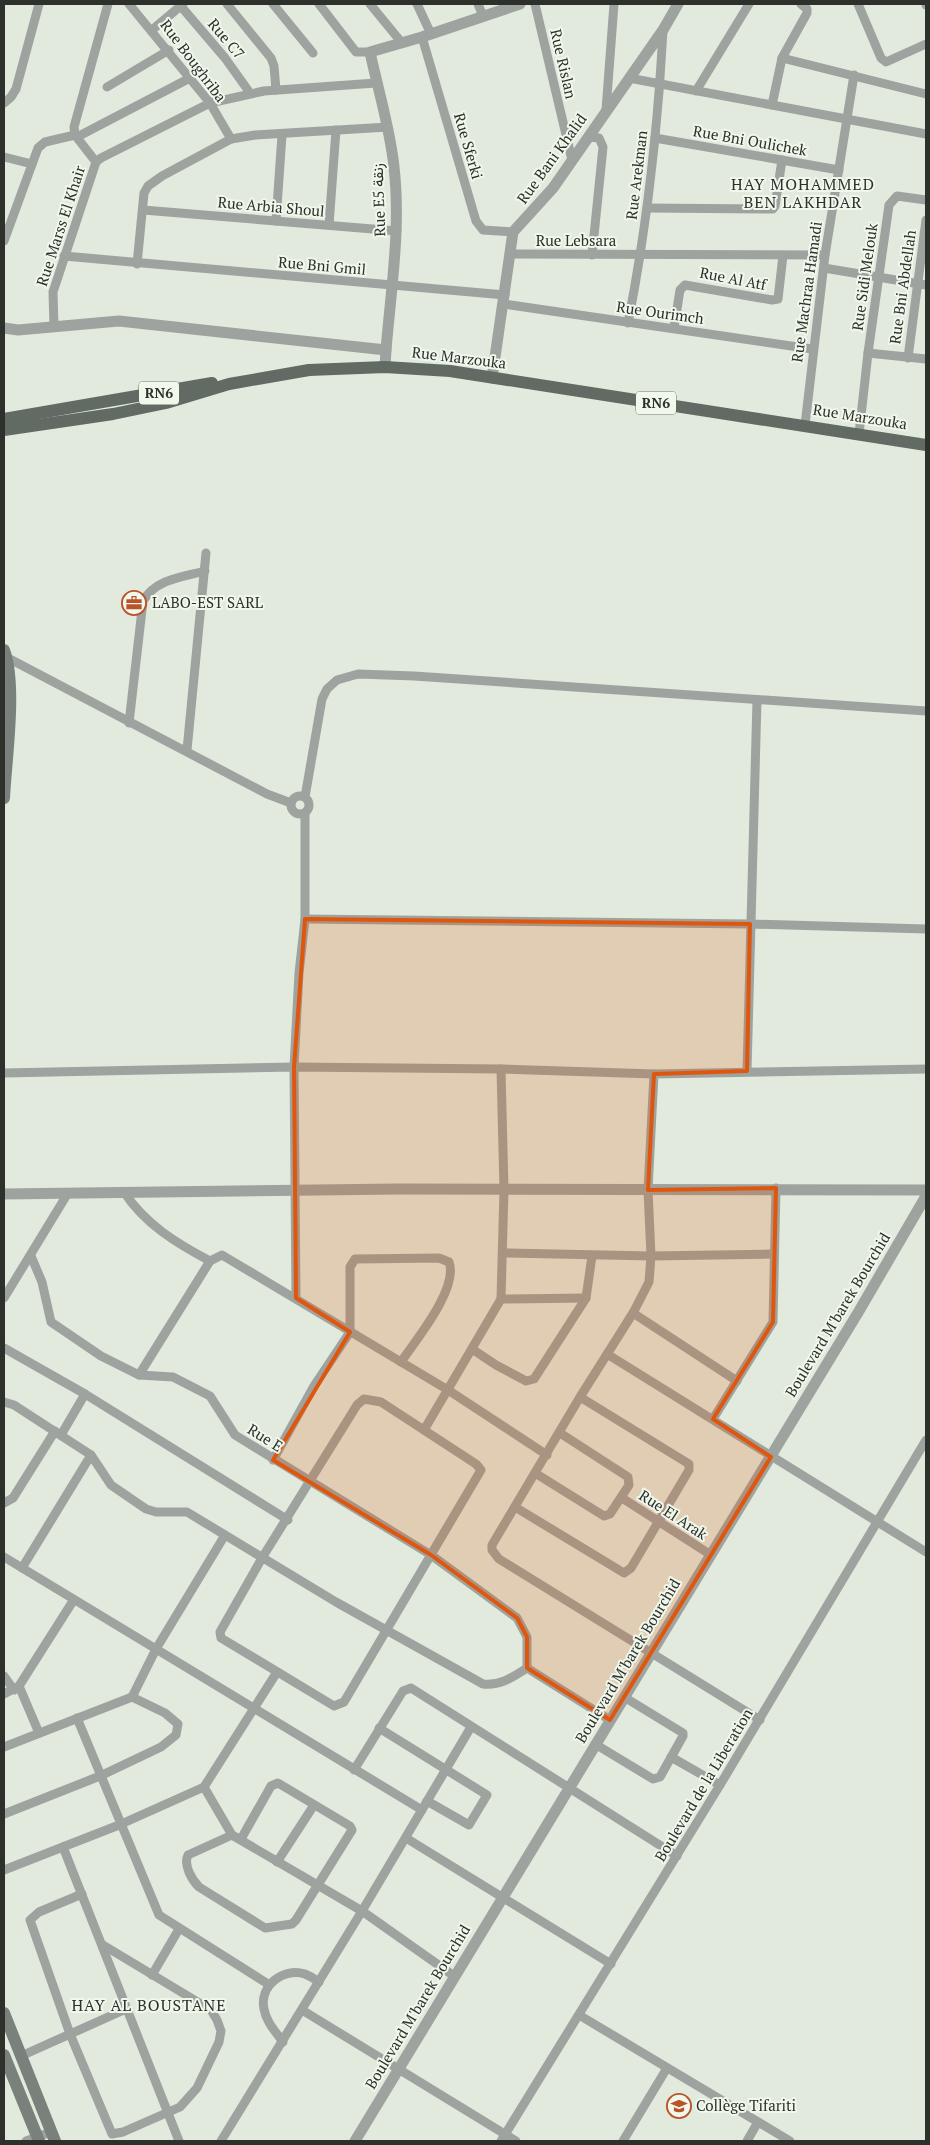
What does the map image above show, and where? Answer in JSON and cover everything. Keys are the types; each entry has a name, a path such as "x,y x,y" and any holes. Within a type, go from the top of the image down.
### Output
{"main road":[{"name":"Rue Marzouka","path":"385,367 450,371 926,445"},
{"name":"RN6","path":"4,430 113,414 174,401 229,384 309,370 385,367"},
{"name":"RN6","path":"4,418 69,409 215,382 229,384"},
{"path":"4,798 7,690 5,653"},
{"path":"4,2013 53,2136"},
{"path":"4,2055 34,2140"}],"street":[{"path":"4,103 16,89 39,4"},
{"path":"96,162 76,136 77,113 108,4"},
{"name":"Rue Boughriba","path":"129,4 169,50 210,103 231,139"},
{"path":"152,30 181,4"},
{"name":"Rue C7","path":"181,4 225,58 250,93"},
{"path":"227,4 270,58 274,66 276,90"},
{"path":"273,4 313,53"},
{"path":"319,4 353,50 365,53 402,43 520,4"},
{"path":"370,4 402,43"},
{"name":"Rue Sferki","path":"417,4 476,221 483,230 513,232"},
{"path":"478,4 483,16"},
{"name":"Rue Rislan","path":"535,4 572,160"},
{"path":"606,110 614,4"},
{"name":"Rue Bani Khalid","path":"513,232 537,207 572,160 664,30 678,4"},
{"path":"696,91 749,4"},
{"path":"772,105 782,58 807,13 807,9 801,4"},
{"path":"858,4 881,58 886,62 926,44"},
{"name":"Rue Arekman","path":"628,323 642,255 661,84 664,30"},
{"path":"107,87 169,50"},
{"name":"Rue E5 زنقة","path":"365,53 376,83 388,127 394,166 397,231 386,350"},
{"path":"782,58 926,94"},
{"name":"Rue Machraa Hamadi","path":"805,425 812,350 825,256 854,75"},
{"path":"4,241 41,144 76,136 190,78"},
{"path":"629,78 926,134"},
{"name":"Rue Marss El Khair","path":"54,326 53,292 96,162 108,153 210,103 250,93 376,83"},
{"path":"138,264 144,193 154,181 231,139 388,127"},
{"path":"330,225 336,130"},
{"path":"276,221 282,135"},
{"path":"588,137 599,138 603,147 592,255"},
{"name":"Rue Bni Oulichek","path":"655,138 839,170"},
{"path":"4,156 32,164"},
{"path":"647,208 773,209 782,160"},
{"name":"Rue Sidi Melouk","path":"859,434 868,353 889,205 897,196 926,200"},
{"name":"Rue Arbia Shoul","path":"143,210 397,231"},
{"name":"Rue Bni Abdellah","path":"908,358 922,284 926,220"},
{"path":"492,378 513,232"},
{"name":"Rue Lebsara","path":"510,254 825,256"},
{"name":"Rue Al Atf","path":"674,328 680,290 685,285 772,300 778,299 783,255"},
{"name":"Rue Bni Gmil","path":"64,256 392,286 504,299"},
{"path":"824,268 922,284"},
{"name":"Rue Ourimch","path":"504,299 628,323 674,328 812,350"},
{"path":"4,328 18,330 119,321 386,350 385,367"},
{"path":"868,353 908,358 926,358"},
{"path":"187,750 206,553"},
{"path":"129,723 143,601 151,589 167,581 205,571"},
{"path":"5,653 129,723 187,750 267,794 291,803 295,812 305,813"},
{"path":"296,1298 294,1067 299,973 305,919 305,813 309,806 305,797 322,699 332,684 345,677 358,674 414,676 926,711"},
{"path":"747,1071 757,700"},
{"path":"291,803 298,796 305,797"},
{"path":"305,919 750,924 926,929"},
{"path":"4,1073 294,1067 501,1069 654,1074 926,1069"},
{"path":"424,1430 501,1299 504,1253 504,1190 501,1069"},
{"path":"654,1074 648,1190 651,1256 649,1282 633,1313 580,1396 492,1547 494,1555 760,1720"},
{"path":"713,1419 774,1322 776,1188"},
{"path":"4,1194 398,1189 648,1190 776,1188 926,1190"},
{"path":"124,1192 143,1218 181,1245 210,1261"},
{"path":"4,1298 68,1193"},
{"name":"Boulevard M'barek Bourchid","path":"355,2141 501,1898 771,1457 926,1196"},
{"path":"504,1253 592,1256 774,1254"},
{"path":"139,1375 210,1261 220,1255 226,1256 448,1390 547,1455"},
{"name":"Rue E","path":"31,1256 42,1282 51,1322 101,1356 139,1375 173,1377 210,1396 235,1435 430,1555 517,1618 528,1637 526,1668"},
{"path":"472,1349 521,1379 526,1381 532,1380 586,1298 592,1256"},
{"path":"273,1460 314,1386 350,1332 350,1267 353,1260 446,1259 450,1265 451,1275 444,1295 401,1362"},
{"path":"501,1299 586,1298"},
{"path":"633,1313 737,1381"},
{"path":"4,1348 85,1394 288,1520"},
{"path":"607,1354 926,1552"},
{"path":"4,1503 13,1498 85,1394"},
{"path":"515,1507 624,1573 631,1568 660,1522 690,1465 644,1434 580,1396"},
{"path":"364,1399 381,1402 424,1430 476,1464 481,1470 344,1702 337,1706 330,1705 221,1638 220,1629 357,1405 364,1399"},
{"path":"4,1402 14,1405 91,1455 111,1485 146,1509 156,1512 187,1512 386,1631 483,1684 492,1685 503,1682 526,1668 610,1720"},
{"path":"535,1473 604,1516 610,1514 622,1498 630,1483 628,1477 560,1433"},
{"name":"Boulevard de la Liberation","path":"503,2138 760,1720 926,1440"},
{"path":"22,1568 91,1455"},
{"name":"Rue El Arak","path":"622,1498 710,1555"},
{"path":"132,1697 156,1650 225,1535"},
{"path":"5,1561 22,1568 73,1601 422,1810"},
{"path":"4,1694 17,1688 73,1601"},
{"path":"4,1870 120,1824 204,1786 277,1672"},
{"path":"4,1676 17,1688 39,1733"},
{"path":"354,1770 403,1691 408,1688 677,1856"},
{"path":"4,1747 132,1697 149,1703 175,1720 178,1730 171,1740 161,1747 100,1776 4,1814"},
{"path":"595,1744 653,1779 660,1777 683,1733 624,1697"},
{"path":"77,1718 159,1916 268,1984"},
{"path":"221,2141 362,1912 471,1727"},
{"path":"379,1728 486,1794 487,1797 472,1823 465,1825 427,1801"},
{"path":"671,1756 720,1785"},
{"path":"274,1783 278,1783 350,1826 352,1830 292,1924 262,1927 199,1887 193,1880 186,1862 188,1855 237,1837 274,1783"},
{"path":"204,1786 237,1837 362,1912 454,1976"},
{"path":"277,1862 314,1805"},
{"path":"406,1838 611,1964"},
{"path":"63,1847 179,2141"},
{"path":"82,1894 39,1912 30,1920 70,2034 112,2134 124,2132 180,2107 197,2088 219,2042 221,2031 211,2010 103,1945"},
{"path":"152,1975 179,1929"},
{"path":"283,2042 266,2016 263,2006 268,1984 281,1976 293,1974 305,1974 319,1982"},
{"path":"21,2056 126,2009"},
{"path":"302,2010 399,2068 503,2138 516,2141"},
{"path":"579,2015 790,2141"},
{"path":"623,2141 667,2068"},
{"path":"747,2141 758,2122"},
{"path":"34,2140 53,2136"}],"highlighted area":[{"path":"305,919 750,924 747,1071 654,1074 648,1190 776,1188 773,1322 713,1419 771,1457 610,1720 527,1668 527,1637 517,1618 431,1555 273,1460 350,1332 296,1298 294,1067"}],"place":[{"name":"LABO-EST SARL","path":"134,603"},
{"name":"Collège Tifariti","path":"679,2106"}],"district":[{"name":"HAY MOHAMMED BEN LAKHDAR","path":"803,193"},
{"name":"HAY AL BOUSTANE","path":"149,2005"}]}
